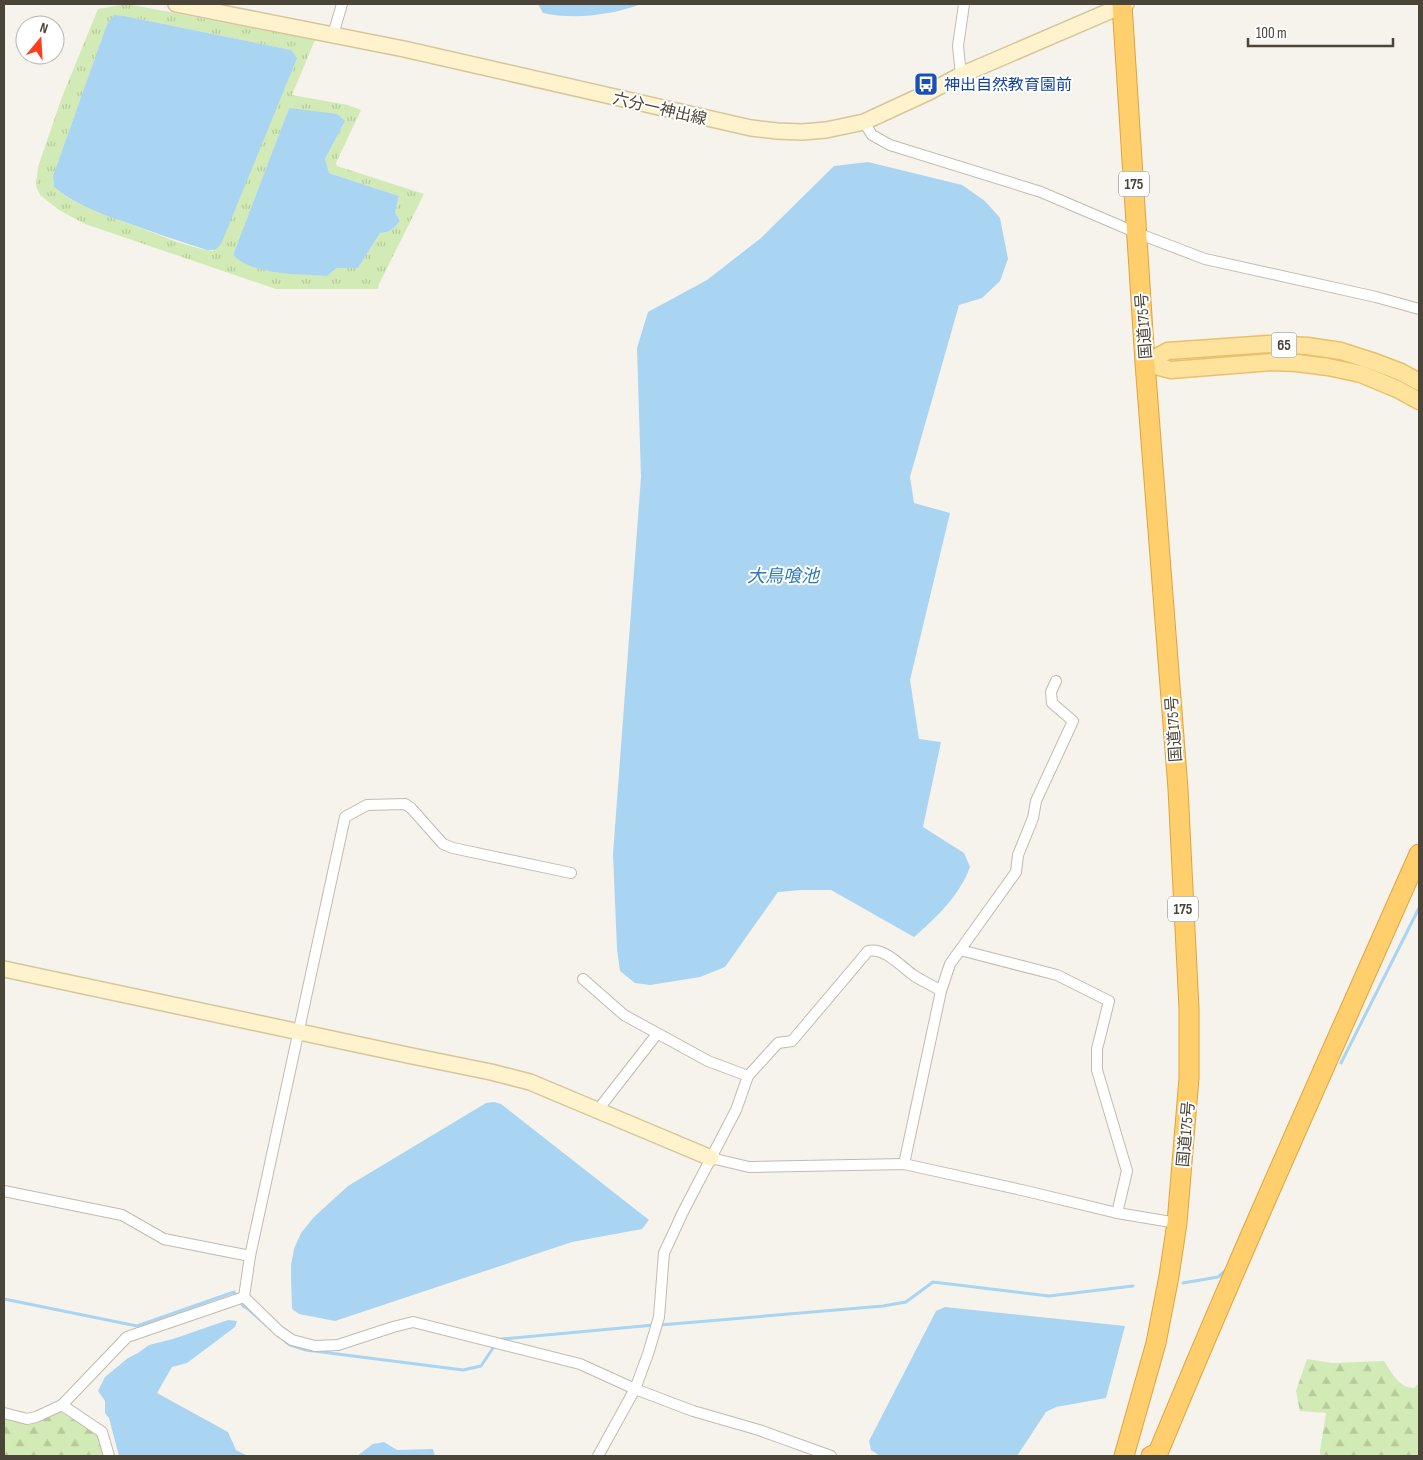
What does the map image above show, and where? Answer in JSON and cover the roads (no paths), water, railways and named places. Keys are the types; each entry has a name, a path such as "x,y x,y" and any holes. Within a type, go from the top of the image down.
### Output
{"highway":[{"name":"国道175号","path":"1124,4 1145,363 1178,790 1188,1009 1189,1078 1177,1223 1169,1276 1156,1343 1130,1454"},
{"path":"1151,1456 1158,1453 1419,854"}],"main road":[{"name":"六分一神出線","path":"176,4 413,51 751,128 802,132 826,130 864,122 961,75 1124,4"},
{"name":"65","path":"1145,363 1168,351 1268,344 1307,346 1341,352 1372,361 1419,382"},
{"name":"65","path":"1145,363 1171,370 1273,362 1297,362 1361,374 1397,389 1419,401"},
{"path":"4,969 491,1072 530,1082 711,1158"}],"street":[{"path":"332,35 342,4"},
{"path":"961,75 958,46 964,4"},
{"path":"864,122 872,135 890,145 1041,192 1137,233 1205,259 1419,308"},
{"path":"904,1164 941,991 950,964 1016,872 1018,855 1033,818 1036,801 1073,721 1052,703 1050,692 1056,680"},
{"path":"244,1297 250,1256 345,817 367,805 405,804 412,808 443,844 487,856 571,873"},
{"path":"598,1456 635,1389 648,1354 658,1317 664,1253 682,1212 736,1110 748,1076 778,1044 792,1040 868,951 873,950 894,959 913,975 941,991"},
{"path":"960,950 1057,975 1109,1001 1097,1049 1097,1070 1126,1171 1117,1213"},
{"path":"583,979 624,1015 708,1061 748,1076"},
{"path":"597,1111 657,1034"},
{"path":"711,1158 749,1167 904,1164 1117,1213 1177,1223"},
{"path":"4,1191 122,1215 164,1239 250,1256"},
{"path":"244,1297 279,1331 292,1340 316,1346 338,1344 413,1322 580,1364 635,1389 693,1411 759,1430 831,1456"},
{"path":"4,1413 27,1419 36,1418 62,1405 127,1336 244,1297"},
{"path":"62,1405 102,1432 109,1456"}],"water":[{"path":"538,4 641,4 605,14 567,16 543,13"},
{"path":"114,15 291,50 297,58 222,242 215,249 207,250 196,247 102,214 61,193 54,187 53,176 107,24"},
{"path":"289,108 337,114 345,121 325,159 329,173 399,196 395,212 400,221 389,231 380,233 358,268 337,268 327,276 277,273 253,267 233,255"},
{"name":"大鳥喰池","path":"868,162 962,185 985,201 1000,218 1008,259 1000,281 982,298 959,305 910,477 914,503 950,513 910,680 919,739 941,742 923,827 964,853 970,867 954,896 939,914 914,937 831,890 778,892 725,967 700,977 650,985 635,983 620,971 617,949 613,854 641,477 637,348 648,312 707,280 761,238 834,166"},
{"path":"494,1102 501,1104 649,1220 642,1229 572,1242 335,1321 299,1314 292,1309 291,1265 294,1249 301,1233 314,1217 348,1186 486,1103"},
{"path":"945,1307 1125,1326 1106,1398 1056,1407 1046,1412 1017,1456 880,1456 871,1450 869,1441 936,1311"},
{"path":"228,1320 237,1321 235,1327 187,1363 172,1367 157,1393 228,1432 236,1450 248,1456 119,1456 109,1418 105,1413 105,1401 98,1391 105,1377 128,1358 149,1345 173,1339"},
{"path":"384,1442 397,1450 433,1449 435,1456 357,1456 373,1444"}],"waterway":[{"path":"1341,1063 1419,908"},
{"path":"1183,1283 1218,1277 1226,1270"},
{"path":"660,1325 883,1306 906,1302 933,1282 1049,1296 1133,1286"},
{"path":"4,1299 137,1326 234,1292 243,1306 275,1333"},
{"path":"498,1340 654,1325"},
{"path":"286,1342 306,1350 463,1370 481,1366 495,1345"}],"place":[{"name":"神出自然教育園前","path":"926,84"}]}
